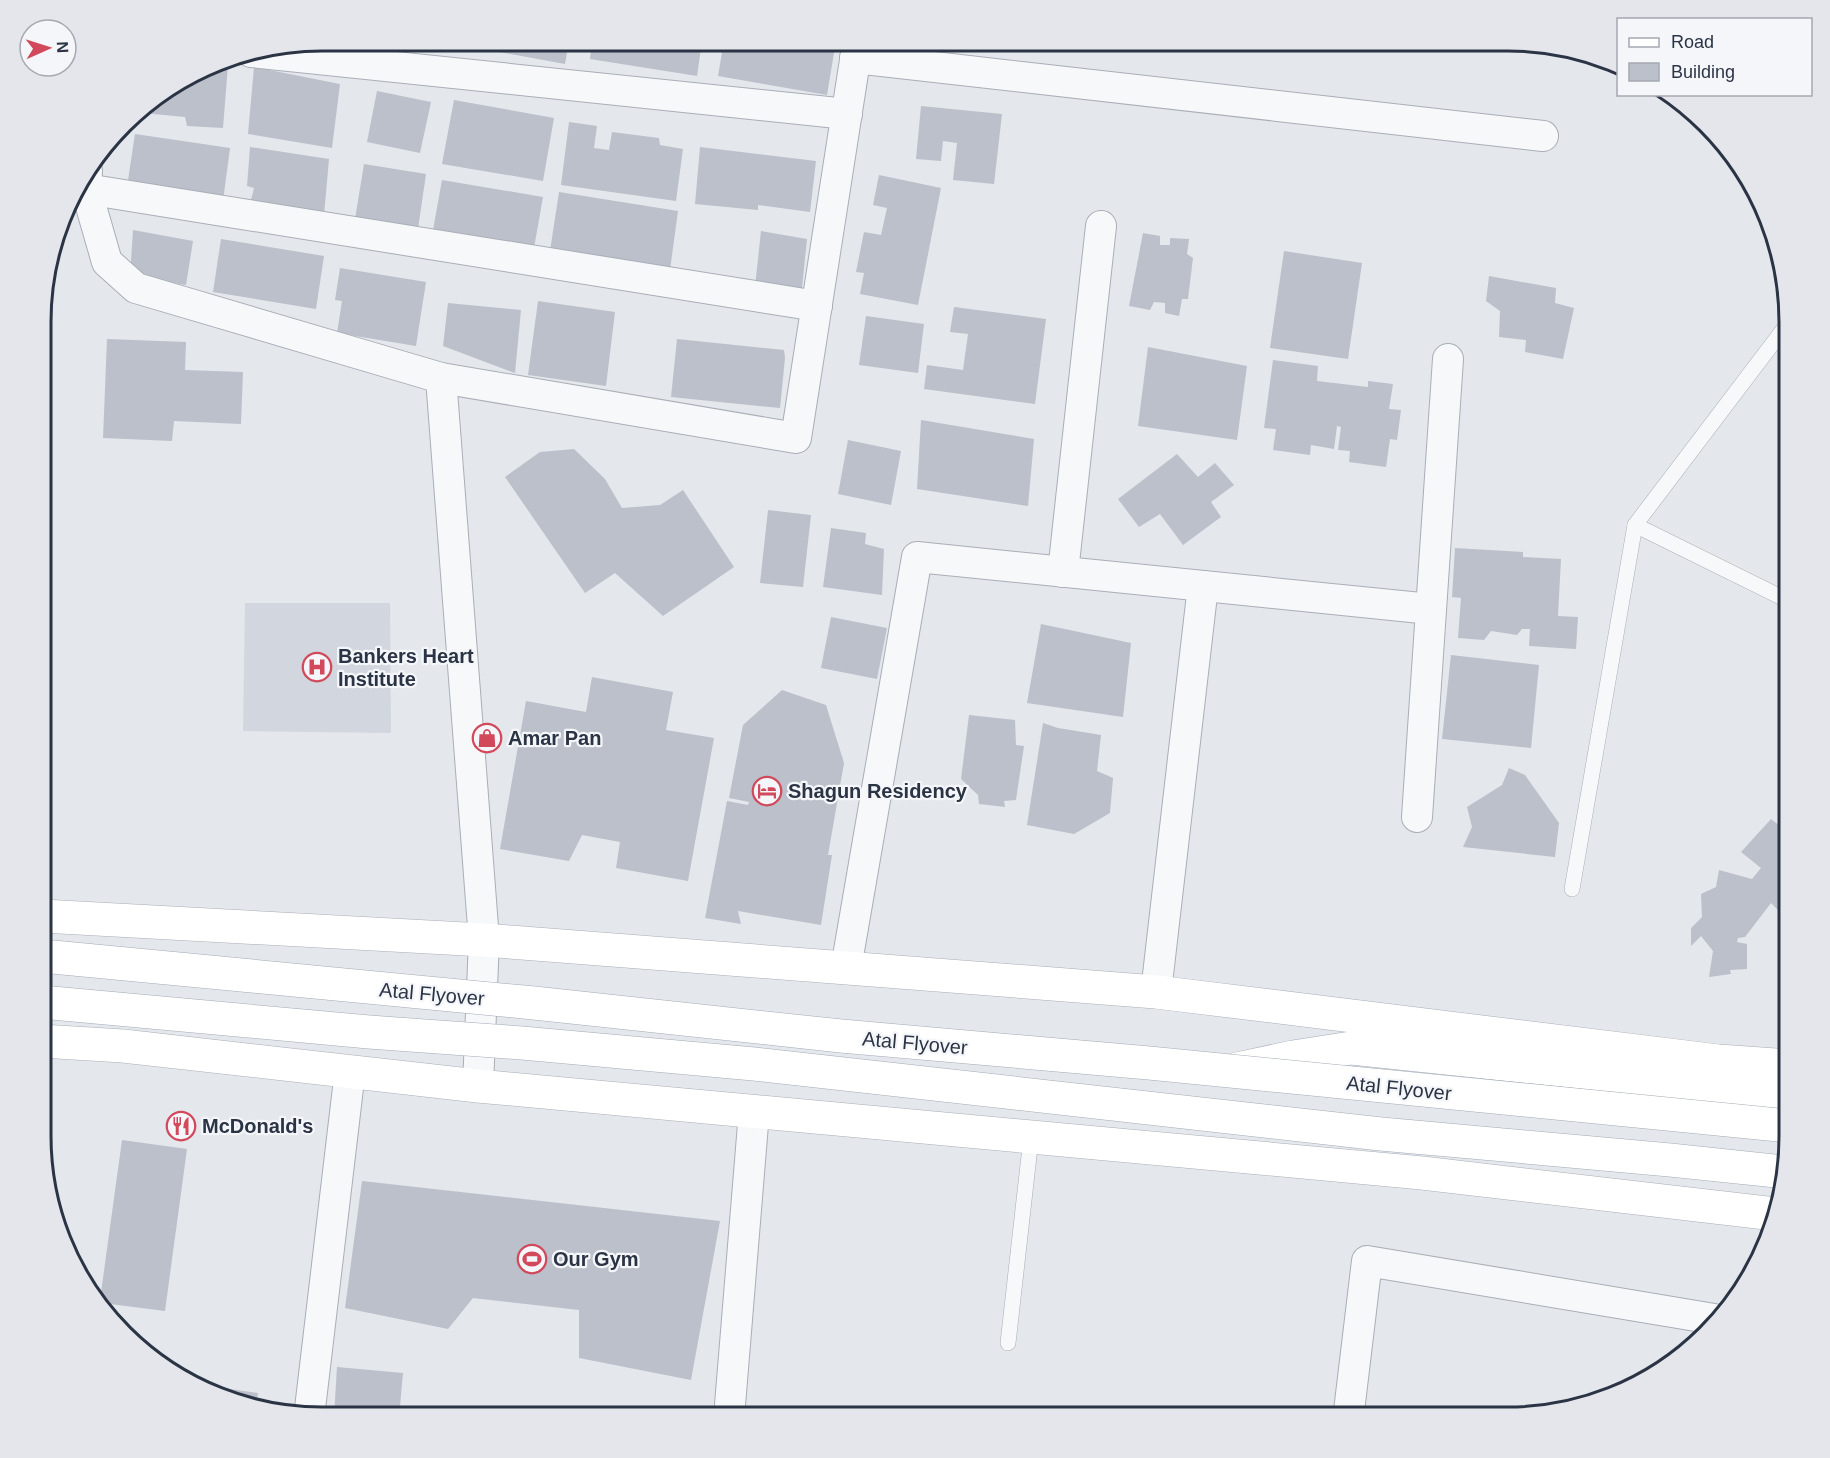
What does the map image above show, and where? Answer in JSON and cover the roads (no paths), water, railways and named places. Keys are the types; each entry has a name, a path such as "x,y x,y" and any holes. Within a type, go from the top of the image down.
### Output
{"main road":[{"path":"51,916 484,940 1156,992 1706,1059 1779,1065"},
{"name":"Atal Flyover","path":"51,957 534,1003 841,1036 1229,1071 1779,1125"},
{"name":"Atal Flyover","path":"51,1003 369,1032 522,1042 754,1064 1381,1134 1777,1171"},
{"path":"51,1042 123,1046 478,1086 1422,1173 1768,1213"},
{"path":"1229,1071 1293,1057 1351,1048 1779,1093"}],"street":[{"path":"88,186 107,262 136,288 441,378 796,438 856,51"},
{"path":"872,51 1543,136"},
{"path":"277,55 847,114"},
{"path":"91,181 817,306"},
{"path":"1063,572 1101,226"},
{"path":"1417,817 1448,359"},
{"path":"441,378 484,940 478,1086"},
{"path":"846,968 917,557 1431,609"},
{"path":"1156,992 1203,586"},
{"path":"310,1406 350,1071"},
{"path":"730,1407 754,1112"},
{"path":"1350,1407 1367,1262 1709,1318"}],"lane":[{"path":"1572,889 1635,525 1779,336"},
{"path":"1635,525 1779,596"},
{"path":"1008,1343 1031,1138"}],"place":[{"name":"Bankers Heart Institute","path":"317,667"},
{"name":"Amar Pan","path":"487,738"},
{"name":"Shagun Residency","path":"767,791"},
{"name":"McDonald's","path":"181,1126"},
{"name":"Our Gym","path":"532,1259"}]}
